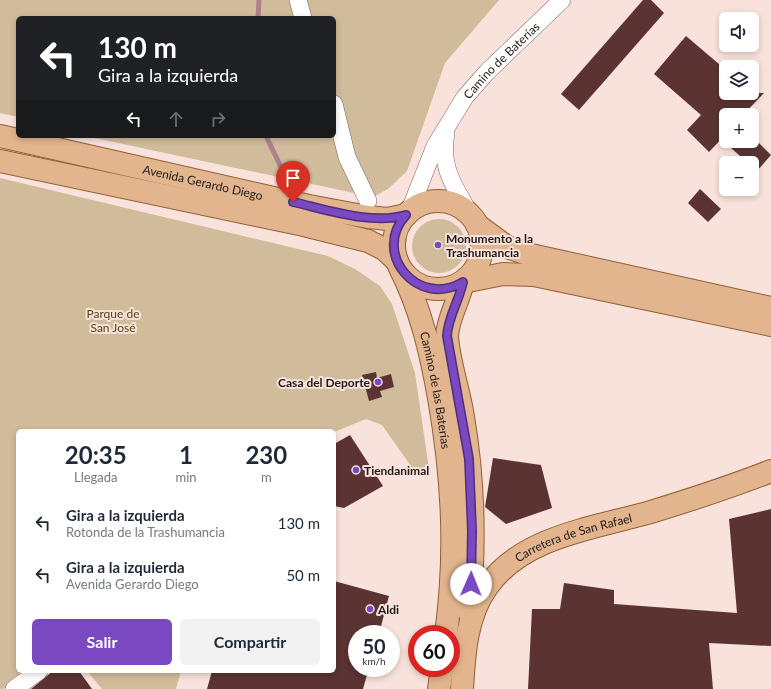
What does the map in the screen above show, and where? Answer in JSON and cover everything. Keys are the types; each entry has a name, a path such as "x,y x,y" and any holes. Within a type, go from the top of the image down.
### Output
{"main road":[{"name":"Avenida Gerardo Diego","path":"0,136 361,216 388,219 408,213"},
{"name":"Avenida Gerardo Diego","path":"0,161 296,223 368,241 384,249 399,264"},
{"path":"771,308 525,253 502,244 460,207 444,202 428,202 408,213 399,224 395,236 394,249 399,264 414,282 429,288 444,289 463,282 503,274 537,276 771,325"},
{"path":"463,282 474,271 480,256 481,236 475,221"},
{"name":"Camino de las Baterías","path":"399,264 411,290 419,313 434,371 449,464 453,518 450,598 447,625"},
{"name":"Camino de las Baterías","path":"463,282 459,299 449,323 447,336 469,459 472,576 465,649"},
{"name":"Carretera de San Rafael","path":"462,689 465,649 474,614 484,591 500,571 522,555 555,539 714,491 771,471"},
{"path":"439,689 441,677"}],"street":[{"path":"298,0 302,16"},
{"name":"Camino de Baterías","path":"408,213 435,146 465,97 476,83 562,0"},
{"path":"336,112 347,157 368,201"},
{"name":"Camino de Baterías","path":"448,126 444,151 446,167 452,182 475,221"},
{"path":"714,491 752,485 771,478"},
{"path":"14,689 36,673"}],"green space":[{"path":"0,0 499,0 445,63 407,171 388,189 373,197 94,138 336,138 336,16 16,16 16,117 0,113"},
{"name":"Parque de San José","path":"0,178 328,256 355,269 380,286 392,304 415,373 430,476 418,476 382,425 366,419 336,431 336,429 16,429 16,673 25,673 3,689 0,689"},
{"path":"434,219 444,219 454,223 462,231 466,241 466,251 462,261 454,269 444,273 434,273 424,269 416,261 412,251 412,241 416,231 424,223"},
{"path":"89,673 180,673 176,689 102,689"}],"building":[{"path":"643,0 651,0 664,13 579,110 561,94"},
{"path":"686,36 719,64 719,100 757,100 750,108 719,108 719,141 709,152 687,130 701,115 654,74"},
{"path":"759,93 764,93 759,98"},
{"path":"759,143 771,155 759,169 759,156 740,156 731,148 759,148"},
{"path":"700,189 721,209 708,222 688,203"},
{"name":"Casa del Deporte","path":"376,372 377,378 391,374 394,387 380,391 382,397 369,401 362,375"},
{"path":"350,435 383,486 344,508 336,506 336,443"},
{"path":"493,458 541,465 552,508 506,524 485,507"},
{"path":"771,509 771,646 709,643 713,689 528,689 532,609 560,609 564,583 614,590 614,604 737,613 729,519"},
{"path":"336,582 389,596 381,625 348,625 348,677 366,677 363,689 207,689 211,673 336,673"},
{"path":"51,673 80,673 92,689 31,689"}],"waterway":[{"path":"258,16 259,0"},
{"path":"267,138 281,167"}],"place":[{"name":"Monumento a la Trashumancia","path":"438,245"},
{"name":"Casa del Deporte","path":"378,382"},
{"name":"Tiendanimal","path":"356,470"},
{"name":"Aldi","path":"370,609"}],"route":[{"path":"293,202 382,219 406,215 397,228 394,244 397,261 405,274 417,284 432,289 444,289 463,282 459,299 450,319 447,336 463,416 469,459 472,531 471,584"}]}
